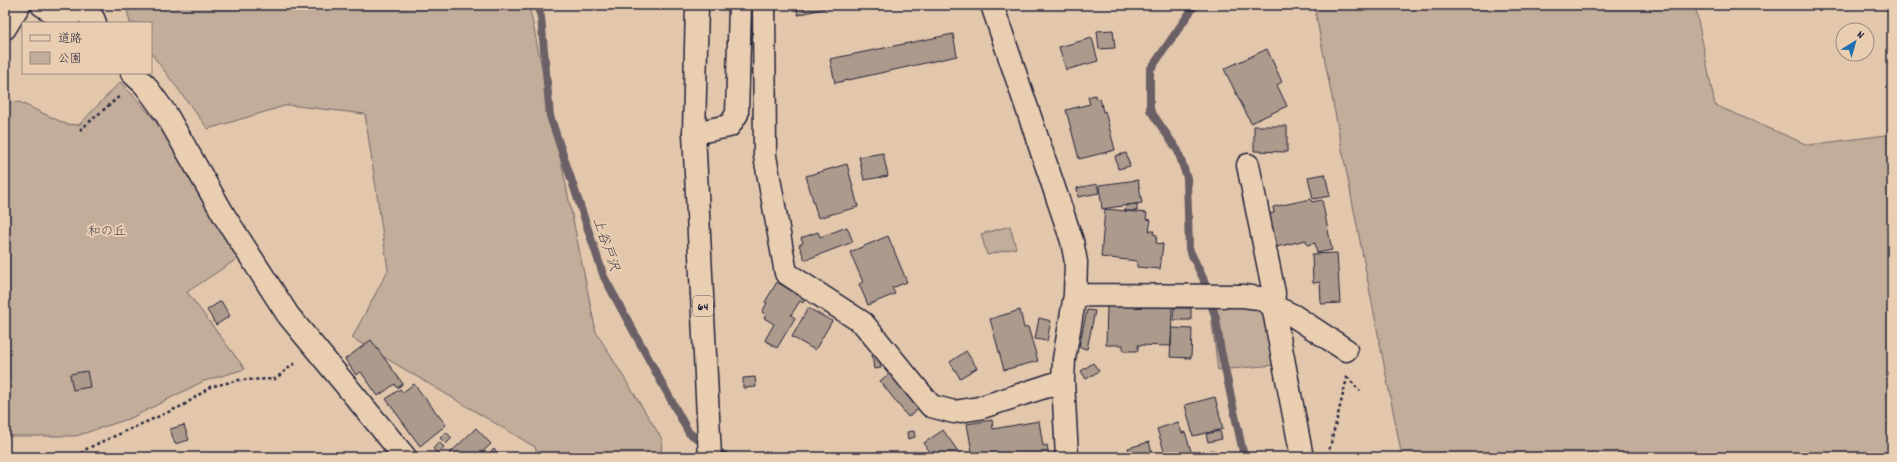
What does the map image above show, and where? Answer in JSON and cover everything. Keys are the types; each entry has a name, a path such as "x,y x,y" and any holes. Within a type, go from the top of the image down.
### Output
{"street":[{"path":"5,28 19,5"},
{"path":"42,5 67,22"},
{"path":"74,5 93,18 95,22"},
{"name":"64","path":"697,5 694,133 710,457"},
{"path":"694,133 729,126 737,114 740,5"},
{"path":"764,5 765,156 786,273 863,323 931,406 954,412 979,408 1063,381"},
{"path":"992,5 1072,241 1076,262 1076,295 1064,359 1063,381 1067,457"},
{"path":"135,76 166,114 225,217 288,315 316,347 404,457"},
{"path":"1248,165 1274,293 1273,306 1302,457"},
{"path":"1076,295 1243,296 1259,298 1294,316 1346,350"}],"path":[{"path":"80,130 135,76"},
{"path":"76,457 88,448 184,405 210,387 239,380 275,378 316,347"},
{"path":"1328,457 1351,358 1346,350"},
{"path":"1347,377 1360,391"}],"green space":[{"path":"126,5 529,5 596,332 662,439 661,457 538,457 535,447 352,338 388,270 365,114 288,105 208,129 152,54 152,22 130,22"},
{"path":"1314,5 1695,5 1715,105 1808,145 1886,135 1892,128 1892,457 1402,457"},
{"name":"和の丘","path":"120,82 155,121 171,142 243,255 187,292 245,369 204,381 131,418 76,436 5,436 5,103 19,102 66,124 79,125"},
{"path":"1010,226 1016,248 987,255 981,234"},
{"path":"1221,300 1264,310 1275,365 1218,370 1211,315 1207,303"}],"building":[{"path":"796,5 828,5 829,7 798,15"},
{"path":"1113,30 1115,48 1099,49 1097,31"},
{"path":"953,34 957,56 835,83 830,59"},
{"path":"1092,38 1098,61 1066,70 1059,47"},
{"path":"1267,49 1282,82 1277,85 1287,106 1251,123 1224,69"},
{"path":"1095,95 1096,99 1100,98 1103,112 1105,111 1115,150 1079,159 1066,110 1090,104 1088,97"},
{"path":"1254,126 1287,126 1287,152 1254,151"},
{"path":"883,153 888,176 864,180 859,157"},
{"path":"1126,153 1130,166 1118,169 1115,156"},
{"path":"847,164 858,207 818,218 806,176"},
{"path":"1325,174 1330,196 1313,199 1308,177"},
{"path":"1138,180 1142,203 1102,209 1099,185"},
{"path":"1097,184 1099,193 1078,197 1077,188"},
{"path":"1311,199 1312,202 1322,200 1332,250 1317,253 1315,243 1307,245 1306,240 1272,248 1265,215 1274,213 1273,207"},
{"path":"1137,204 1137,211 1125,211 1126,205"},
{"path":"1105,209 1147,213 1146,219 1151,220 1149,231 1154,231 1153,234 1157,235 1156,243 1163,244 1160,269 1137,267 1137,261 1101,257"},
{"path":"847,227 853,242 805,260 799,245 803,243 801,238 818,232 820,237"},
{"path":"888,236 907,282 892,288 895,294 868,305 859,284 863,282 850,252"},
{"path":"1337,253 1340,303 1321,304 1320,282 1313,283 1312,254"},
{"path":"777,282 805,299 803,303 800,301 791,315 795,318 777,348 765,340 774,324 764,318 766,315 762,312 767,303 765,302"},
{"path":"221,301 230,316 216,325 207,310"},
{"path":"1107,305 1172,306 1171,346 1138,345 1138,351 1123,351 1123,345 1106,345"},
{"path":"808,308 832,321 815,350 792,337"},
{"path":"1174,308 1191,308 1191,320 1173,320"},
{"path":"1020,310 1024,328 1028,327 1038,361 1004,370 990,319"},
{"path":"1087,310 1095,311 1087,349 1079,347"},
{"path":"1039,318 1051,321 1047,341 1035,339"},
{"path":"1172,328 1192,329 1191,358 1170,357"},
{"path":"371,340 403,384 397,388 395,384 378,396 361,372 356,375 345,359"},
{"path":"966,351 977,368 960,378 950,362"},
{"path":"879,353 881,368 874,369 872,354"},
{"path":"1093,363 1099,371 1086,379 1081,371"},
{"path":"87,371 90,387 73,390 70,374"},
{"path":"891,372 919,409 908,417 880,381"},
{"path":"755,377 756,387 743,388 743,378"},
{"path":"414,384 446,425 420,446 386,399 400,389 403,392"},
{"path":"1215,397 1223,429 1193,436 1185,405"},
{"path":"992,420 993,429 1039,421 1043,446 1047,445 1049,457 973,457 967,424"},
{"path":"1178,422 1182,433 1185,432 1192,454 1187,455 1188,457 1166,457 1157,429"},
{"path":"184,425 189,440 175,444 170,429"},
{"path":"476,428 491,444 477,457 446,457"},
{"path":"943,430 962,457 933,457 924,443"},
{"path":"914,431 915,437 908,439 907,432"},
{"path":"1220,431 1222,439 1208,442 1206,434"},
{"path":"446,432 452,438 446,444 440,438"},
{"path":"439,442 444,447 438,454 433,449"},
{"path":"1149,442 1153,457 1130,457 1128,448"},
{"path":"494,449 501,457 485,457"},
{"path":"1211,450 1224,455 1224,457 1208,457"}],"waterway":[{"name":"上谷戸沢","path":"537,5 541,17 550,116 604,277 689,433 727,457"},
{"path":"1195,5 1150,70 1150,110 1178,151 1187,178 1189,249 1203,278 1216,318 1220,346 1244,457"}]}
